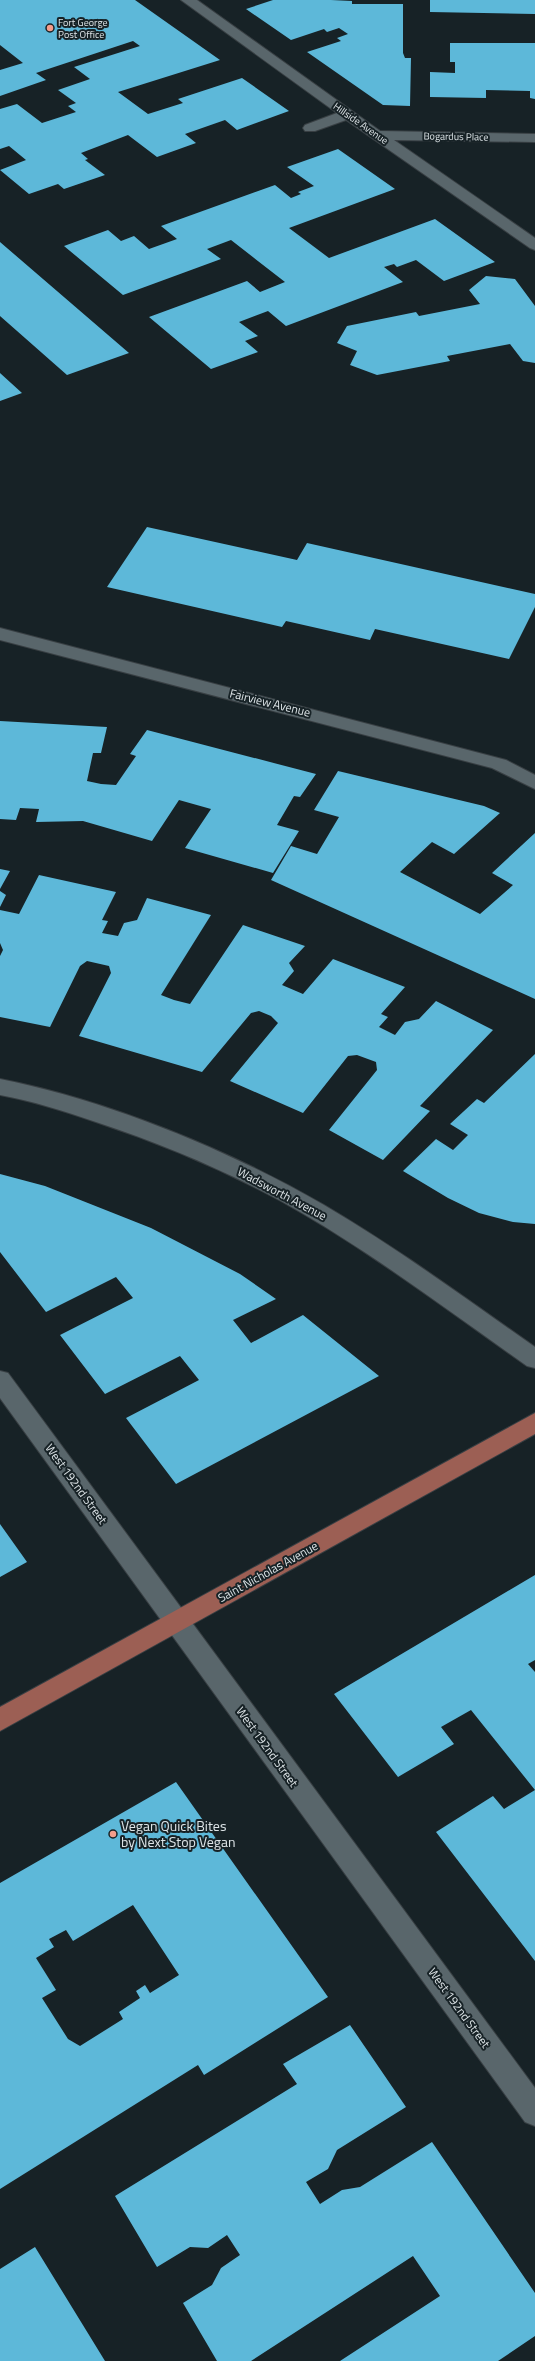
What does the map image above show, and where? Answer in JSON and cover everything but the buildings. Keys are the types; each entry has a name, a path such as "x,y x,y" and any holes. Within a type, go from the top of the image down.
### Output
{"main road":[{"name":"Saint Nicholas Avenue","path":"0,1720 535,1423"}],"street":[{"name":"Hillside Avenue","path":"188,0 377,135 535,245"},
{"path":"310,128 348,114"},
{"name":"Bogardus Place","path":"377,135 535,138"},
{"name":"Fairview Avenue","path":"1,635 419,742 499,764 535,783"},
{"name":"Wadsworth Avenue","path":"0,1087 21,1091 127,1123 221,1161 315,1210 402,1266 535,1360"},
{"name":"West 192nd Street","path":"0,1380 176,1623 535,2112"}],"place":[{"name":"Fort George Post Office","path":"50,28"},
{"name":"Vegan Quick Bites by Next Stop Vegan","path":"113,1834"}]}
